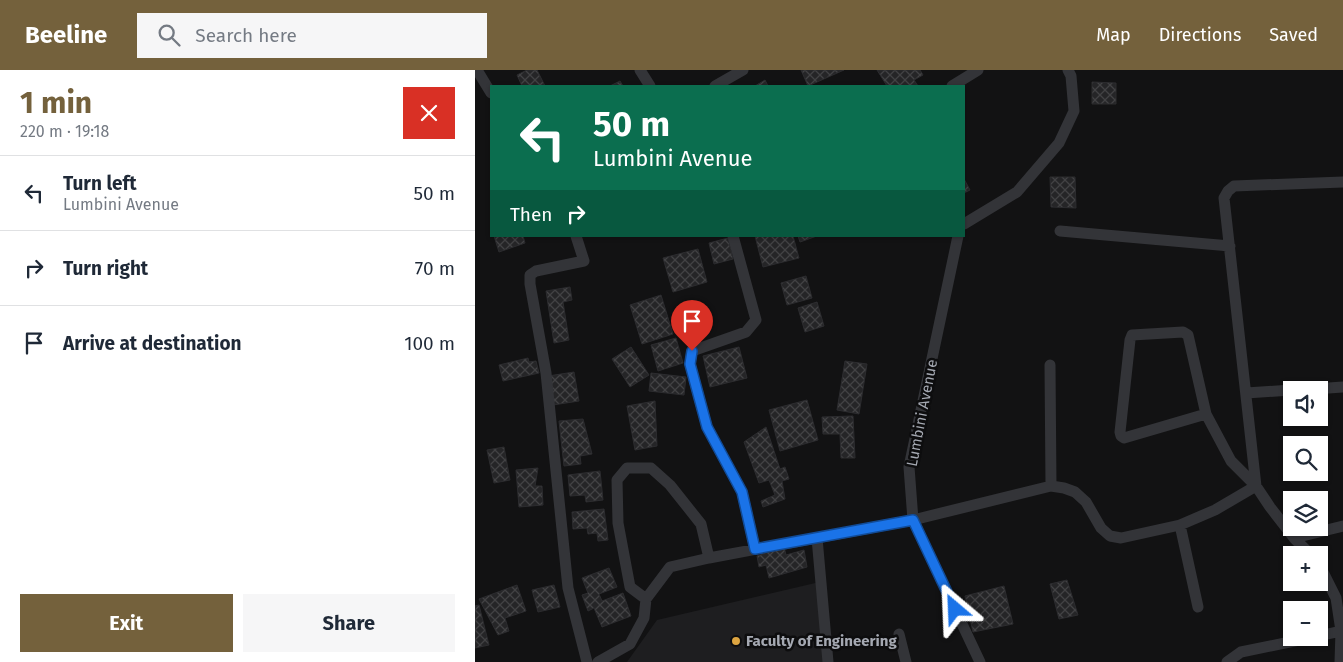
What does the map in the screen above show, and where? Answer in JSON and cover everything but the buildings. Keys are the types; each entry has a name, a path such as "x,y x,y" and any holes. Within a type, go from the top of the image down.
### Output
{"street":[{"path":"477,70 490,90"},
{"path":"640,70 649,85"},
{"path":"717,85 743,70"},
{"path":"954,85 978,70"},
{"path":"965,223 1017,192 1059,143 1074,111 1071,76 1068,70"},
{"path":"1256,486 1224,198 1234,186 1343,182"},
{"path":"1061,231 1230,246"},
{"path":"576,237 584,261 536,271 531,275 530,284 545,373 569,588 587,662"},
{"path":"733,237 756,320 746,332 692,351 690,364 707,427 742,492 755,549"},
{"name":"Lumbini Avenue","path":"913,520 909,467 958,237"},
{"path":"1206,414 1124,438 1121,436 1132,335 1183,332 1188,335 1206,414 1231,461 1256,486 1270,507 1302,546"},
{"path":"1050,365 1051,486"},
{"path":"1328,389 1343,388"},
{"path":"1246,393 1283,391"},
{"path":"646,599 630,587 618,522 617,480 627,468 651,468 670,485 701,524 709,558"},
{"path":"598,662 630,644 644,618 646,599 671,567 755,549 913,520 1051,486 1075,492 1086,502 1101,528 1110,536 1121,538 1180,525 1215,510 1256,486"},
{"path":"913,520 981,662"},
{"path":"1180,525 1198,607"},
{"path":"1294,538 1343,526"},
{"path":"817,538 828,662"},
{"path":"1328,582 1336,598 1341,631 1340,662"},
{"path":"1328,634 1341,631"},
{"path":"899,634 906,662"},
{"path":"1227,662 1241,652 1283,643"}],"shaded area":[{"name":"Faculty of Engineering","path":"824,581 832,662 627,662 657,620"}],"place":[{"name":"Faculty of Engineering","path":"736,641"}],"route":[{"path":"692,351 690,364 707,427 742,492 755,549 913,520 955,609"}]}
